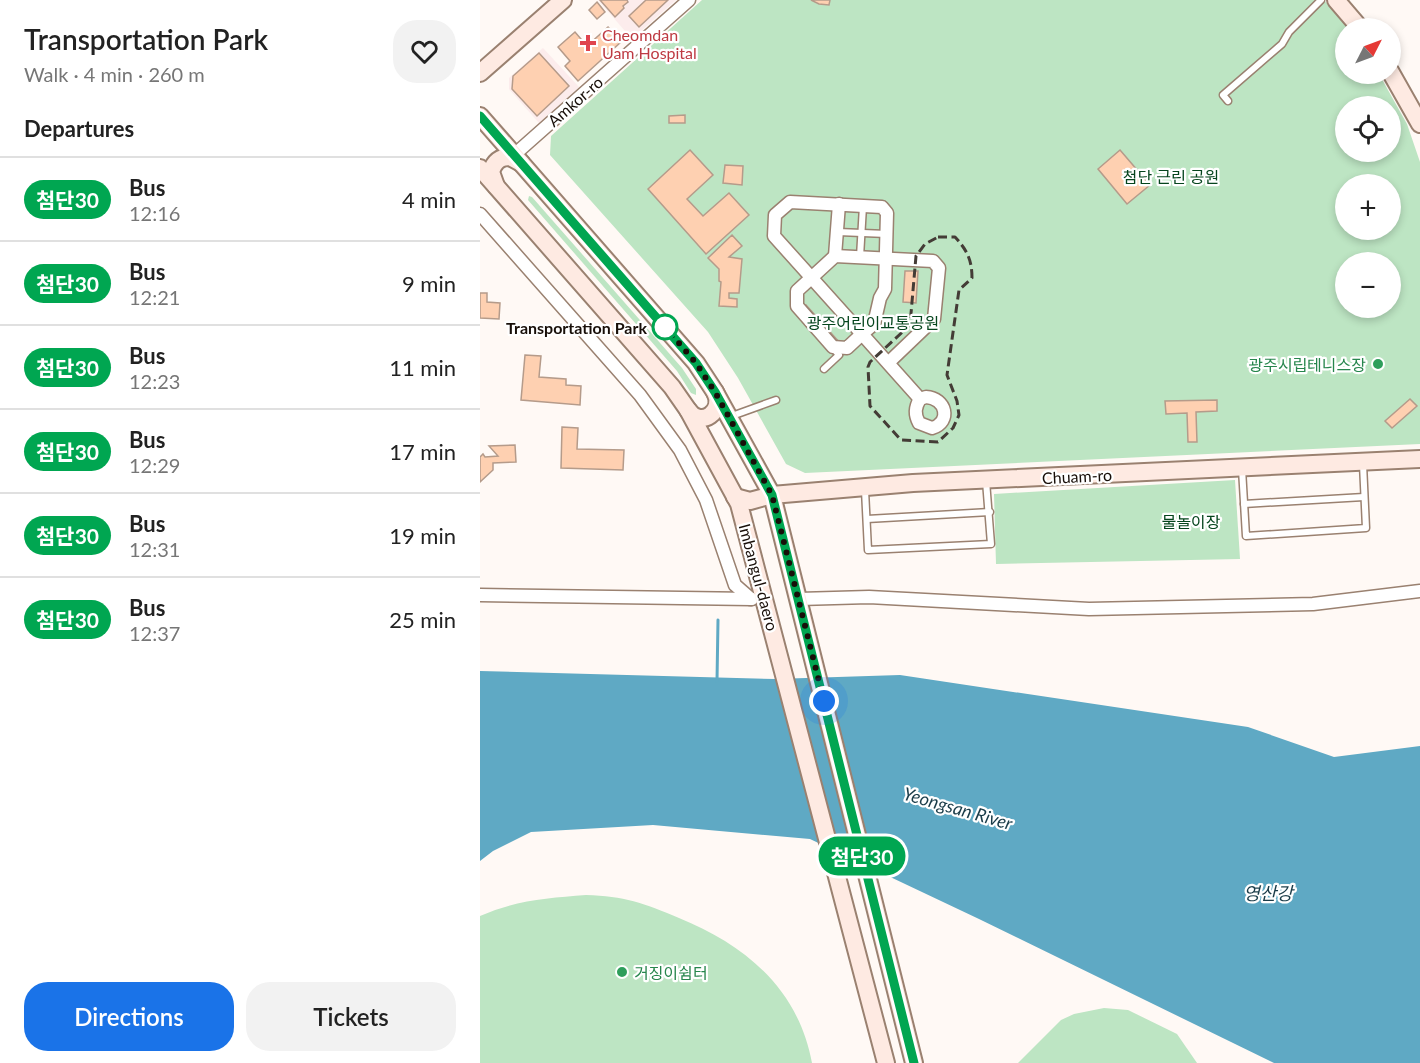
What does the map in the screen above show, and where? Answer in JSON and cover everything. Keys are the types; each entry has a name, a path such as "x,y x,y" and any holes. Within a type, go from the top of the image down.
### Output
{"main road":[{"path":"480,73 562,0"},
{"path":"1336,0 1351,18"},
{"path":"1398,84 1420,124"},
{"name":"Imbangul-daero","path":"480,116 696,363 715,392 772,495 914,1063"},
{"path":"498,188 492,178 492,167 495,162 510,156 518,159"},
{"name":"Imbangul-daero","path":"480,168 672,387 688,410 739,504 758,599 886,1063"},
{"path":"688,410 691,414 701,418 711,415 717,407 715,392"},
{"name":"Chuam-ro","path":"735,497 750,501 772,495 864,486 1420,459"}],"street":[{"name":"Amkor-ro","path":"518,159 689,0"},
{"path":"839,204 835,256 811,278 797,291 797,306 832,347 847,348 862,334 874,324 880,298 885,289 887,213 882,207 839,204 790,201 775,215 774,236 811,278 862,334 920,399"},
{"path":"480,214 660,421 680,450 699,485 735,585 758,599"},
{"path":"835,256 933,261 939,268 934,319 888,363"},
{"path":"800,605 869,597 1089,609 1313,604 1420,591"},
{"path":"480,595 758,599"}],"lane":[{"path":"1227,101 1223,95 1281,44 1289,32 1321,0"},
{"path":"860,257 864,206"},
{"path":"838,232 886,234"},
{"path":"824,369 838,355 832,347"},
{"path":"729,417 776,400"},
{"path":"1242,469 1246,536 1366,528 1362,462"},
{"path":"864,486 868,550 991,544 986,481"},
{"path":"1244,504 1364,497"},
{"path":"867,519 990,512"}],"shaded area":[{"path":"598,0 676,0 632,39"},
{"path":"543,48 579,87 539,123 509,89 509,78"}],"green space":[{"path":"702,0 1324,0 1340,18 1335,18 1335,84 1385,84 1391,96 1335,96 1335,162 1401,162 1401,113 1420,162 1420,444 805,473 786,464 738,378 708,332 550,155 551,136"},
{"path":"529,196 682,368 696,389 696,395 691,393 677,371 528,200"},
{"name":"물놀이장","path":"1235,480 1240,559 996,564 994,494"},
{"name":"거징이쉼터","path":"586,895 634,901 655,908 703,929 746,956 765,972 795,1012 805,1036 812,1063 480,1063 480,916 519,903"},
{"path":"1104,1008 1128,1010 1177,1034 1197,1063 1018,1063 1061,1020 1074,1014"}],"water":[{"name":"영산강","path":"480,671 775,679 900,675 1248,727 1334,757 1420,746 1420,1063 1274,1063 810,839 653,825 531,832 493,851 480,861"}],"building":[{"path":"600,0 627,0 628,2 615,17"},
{"path":"646,0 668,0 639,27 629,16"},
{"path":"811,0 830,0 829,5"},
{"path":"597,2 605,12 597,19 589,10"},
{"path":"608,27 621,42 578,81 565,66 570,61 558,47 575,32 587,46"},
{"path":"539,53 569,86 537,116 512,89 513,76"},
{"path":"685,115 685,123 669,123 669,116"},
{"path":"690,150 713,175 687,199 703,216 729,193 749,215 706,254 648,189"},
{"path":"1120,150 1150,185 1127,204 1098,169"},
{"path":"725,165 743,166 742,185 723,183"},
{"path":"732,235 742,246 729,257 742,259 739,293 729,293 729,298 737,299 737,307 719,306 721,282 719,281 719,269 708,258"},
{"path":"905,271 918,271 916,303 903,302"},
{"path":"480,293 487,293 487,302 500,303 499,319 480,318"},
{"path":"806,305 839,342 831,349 798,312"},
{"path":"525,355 541,356 539,377 566,379 566,385 581,386 580,405 521,400"},
{"path":"1410,399 1417,406 1392,428 1385,421"},
{"path":"1217,400 1217,411 1196,412 1197,442 1188,442 1187,413 1166,414 1165,401"},
{"path":"562,427 578,428 577,449 624,450 623,470 561,468"},
{"path":"515,445 516,462 493,463 493,470 480,482 480,457 483,454 485,457 498,456 489,446"}],"waterway":[{"path":"717,681 718,620"}],"railway":[{"path":"938,237 955,237 968,256 972,272 972,278 959,290 947,375 957,401 959,415 953,428 938,442 901,440 870,406 868,367 870,362 910,325 916,256 925,244 938,237"}],"bus line":[{"name":"첨단30","path":"480,116 696,363 715,392 772,495 914,1063"}],"place":[{"name":"Cheomdan Uam Hospital","path":"588,43"},
{"name":"Transportation Park","path":"665,327"},
{"name":"광주시립테니스장","path":"1378,364"},
{"name":"거징이쉼터","path":"622,972"}],"route":[{"path":"665,327 696,363 715,392 772,495 824,701"}],"park label":[{"name":"첨단 근린 공원","path":"1171,176"},
{"name":"광주어린이교통공원","path":"873,322"}],"water label":[{"name":"Yeongsan River","path":"958,808"}]}
